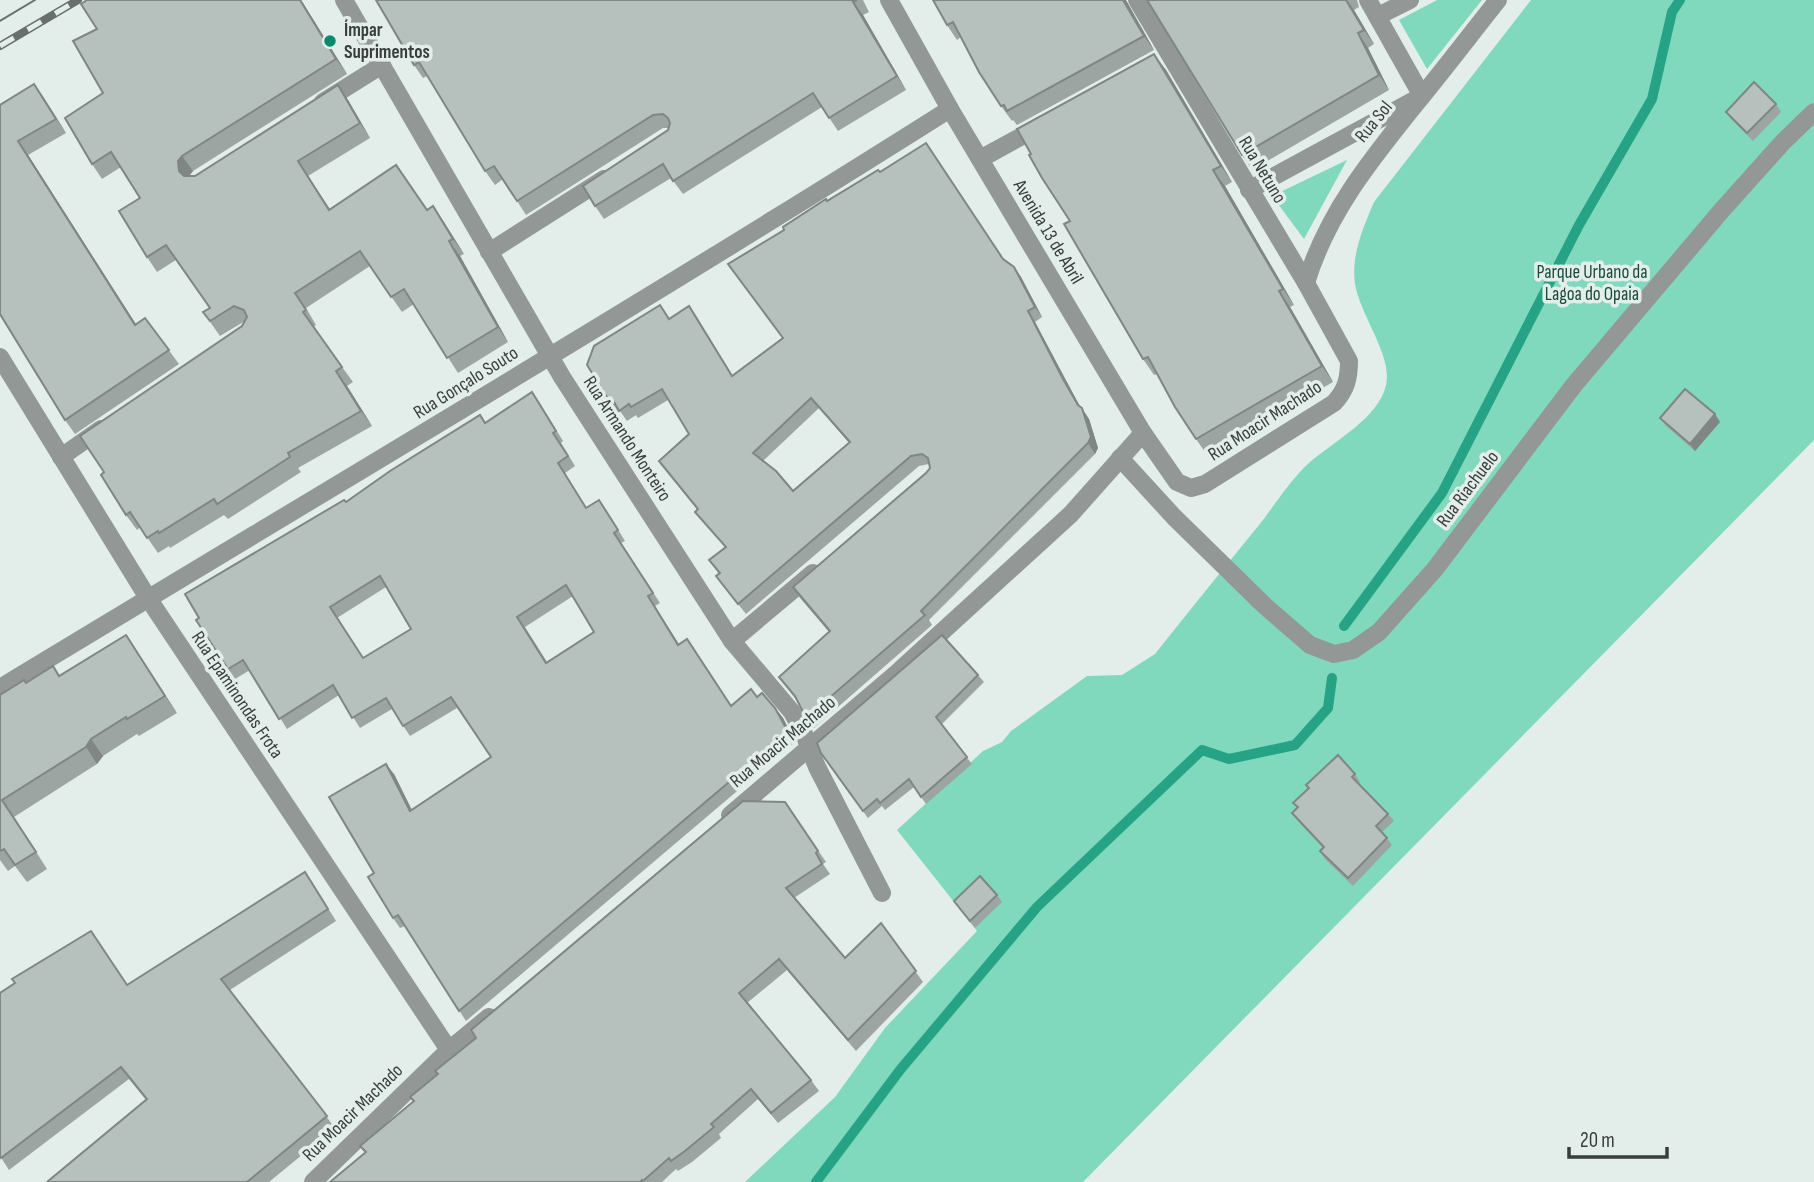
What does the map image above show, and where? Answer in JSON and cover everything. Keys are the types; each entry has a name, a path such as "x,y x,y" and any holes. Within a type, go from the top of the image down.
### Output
{"street":[{"name":"Rua Armando Monteiro","path":"344,0 549,356 732,641 792,712 817,767 882,893"},
{"name":"Avenida 13 de Abril","path":"888,0 1143,433 1177,482"},
{"name":"Rua Netuno","path":"1138,0 1163,58 1249,190 1306,283 1349,361"},
{"path":"1249,190 1422,96 1368,0"},
{"path":"1378,16 1410,0"},
{"name":"Rua Sol","path":"1306,283 1314,256 1340,204 1367,164 1498,0"},
{"path":"313,108 382,65"},
{"name":"Rua Gonçalo Souto","path":"0,688 761,229 950,109"},
{"name":"Rua Riachuelo","path":"1120,458 1174,517 1265,606 1310,645 1334,654 1353,650 1379,632 1435,569 1574,385 1731,200 1814,112"},
{"path":"980,159 1063,113"},
{"path":"489,252 623,167"},
{"name":"Rua Epaminondas Frota","path":"0,357 148,598 449,1050"},
{"name":"Rua Moacir Machado","path":"1177,482 1191,488 1205,484 1334,403 1345,391 1349,361"},
{"path":"61,457 119,418"},
{"name":"Rua Moacir Machado","path":"717,826 898,672 1071,514 1143,433"},
{"path":"732,641 822,565"},
{"name":"Rua Moacir Machado","path":"313,1182 449,1050 502,1006"}],"green space":[{"path":"1437,0 1482,0 1427,69 1399,20"},
{"name":"Parque Urbano da Lagoa do Opaia","path":"1531,0 1814,0 1814,440 1083,1182 745,1182 835,1097 885,1028 977,931 897,830 983,751 1002,742 1011,731 1087,676 1122,675 1155,654 1295,477 1375,408 1386,385 1385,361 1358,296 1354,273 1356,252 1366,222 1374,202"},
{"path":"1347,160 1304,239 1272,196"}],"building":[{"path":"87,0 300,0 336,59 182,156 178,161 179,171 184,176 195,176 338,85 360,123 298,161 329,210 396,165 427,210 433,206 453,239 449,241 498,327 447,358 404,289 391,297 360,251 295,293 306,310 303,312 342,367 336,371 361,411 288,453 290,457 217,504 214,499 147,538 130,512 126,515 101,475 104,472 80,436 242,326 247,317 244,310 234,306 210,321 203,312 210,308 166,245 147,257 119,211 140,198 111,152 92,164 65,118 103,93 73,41 97,29 81,4"},
{"path":"376,0 857,0 853,2 897,76 829,118 813,93 673,181 663,164 595,206 583,186 668,130 668,118 663,114 653,115 517,201 494,166 485,171 419,62 414,65"},
{"path":"933,0 1123,0 1144,36 1007,111 979,72 953,22 947,25"},
{"path":"1147,0 1346,0 1364,30 1358,33 1379,75 1242,155"},
{"path":"1154,54 1221,166 1213,170 1283,289 1279,291 1322,366 1196,439 1148,357 1143,359 1064,224 1070,221 1042,178 1017,129"},
{"path":"1754,82 1776,104 1747,133 1726,112"},
{"path":"34,84 56,119 18,141 135,325 145,318 169,350 65,420 0,314 0,105"},
{"path":"926,143 1003,259 1014,267 1035,307 1028,311 1063,379 1082,408 1091,437 921,611 925,615 806,718 795,696 779,677 830,631 793,587 926,473 930,468 928,458 922,454 911,456 738,604 716,576 720,573 709,560 726,547 695,512 698,509 659,461 689,434 662,389 619,411 613,400 610,402 587,365 594,346 660,305 669,319 689,306 732,376 783,338 728,264 784,230 783,227 826,199 827,201 878,170 880,172","holes":["811,398 850,442 793,491 776,471 753,453"]},
{"path":"1685,389 1715,414 1690,444 1660,418"},
{"path":"532,392 568,456 558,463 586,508 599,500 618,530 614,533 653,593 648,596 678,645 687,639 731,706 751,689 757,697 762,693 775,708 788,732 459,1011 398,915 393,918 368,877 374,873 329,797 386,764 410,811 491,757 451,697 403,726 386,698 352,718 333,685 279,719 243,660 228,669 196,620 199,618 185,594 344,500 346,502 480,415 485,423","holes":["380,576 411,629 363,658 330,607","566,585 594,632 546,663 517,617"]},
{"path":"126,635 165,696 91,739 86,747 2,800 36,852 15,865 4,849 0,851 0,695 53,666 59,676"},
{"path":"942,635 978,675 936,717 967,757 921,797 909,779 880,803 877,799 863,811 821,753 817,743"},
{"path":"1338,755 1355,774 1352,777 1388,814 1376,826 1387,838 1348,878 1320,851 1324,847 1292,813 1298,807 1293,803 1309,788 1306,785"},
{"path":"743,801 785,802 818,851 816,853 822,864 786,888 845,958 881,923 916,971 848,1040 779,959 739,993 811,1080 771,1113 751,1089 711,1124 714,1127 640,1182 330,1182 366,1152 360,1146 414,1101 410,1097 438,1074 435,1071 476,1038 471,1030"},
{"path":"305,872 328,909 221,979 327,1116 247,1182 47,1182 147,1099 121,1067 1,1158 0,993 15,983 12,979 91,931 127,985"},
{"path":"980,876 997,895 970,921 954,901"}],"waterway":[{"path":"1344,626 1442,493 1579,225 1652,99 1672,12 1680,0"},
{"path":"816,1182 900,1070 1037,907 1202,750 1229,759 1295,745 1328,708 1332,678"}],"tram line":[{"path":"0,21 35,0"}],"railway":[{"path":"0,46 78,0"}],"place":[{"name":"Ímpar Suprimentos","path":"330,41"}]}
